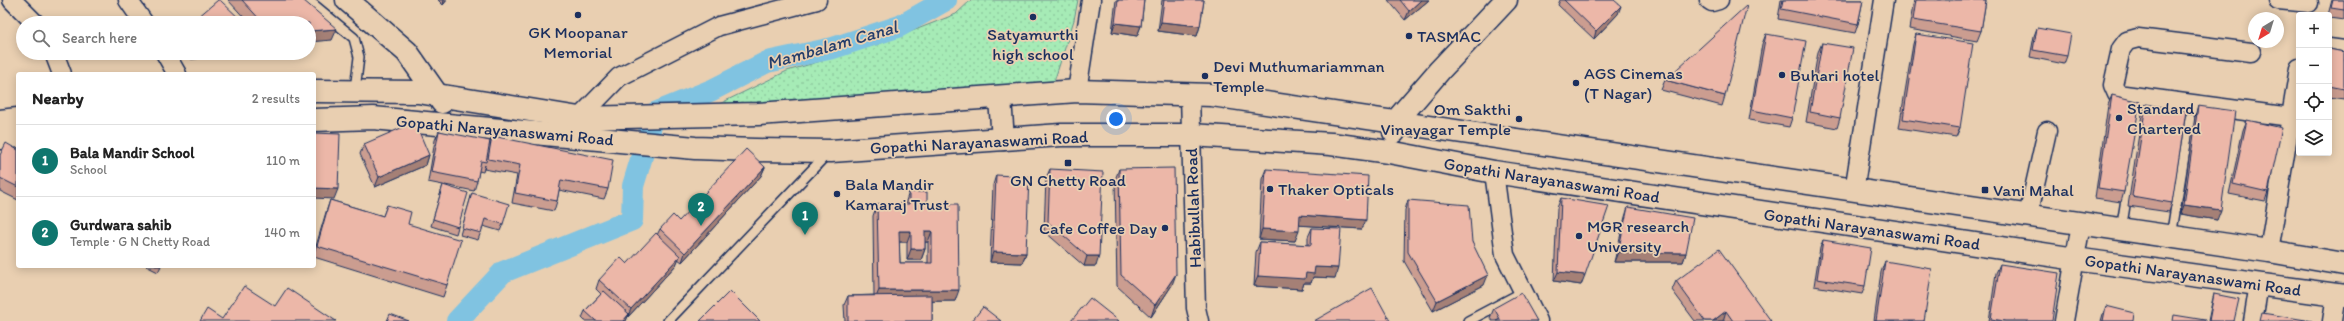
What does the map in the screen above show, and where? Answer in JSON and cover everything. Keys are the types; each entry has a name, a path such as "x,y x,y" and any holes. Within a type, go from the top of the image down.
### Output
{"main road":[{"path":"347,0 407,52 438,95 458,127"},
{"path":"1389,152 1396,122 1440,70 1506,0"},
{"name":"Gopathi Narayanaswami Road","path":"316,91 355,90 418,92 579,118 758,114 1077,92 1190,95 1250,100 2344,264"},
{"path":"1000,98 1003,139"},
{"name":"Gopathi Narayanaswami Road","path":"316,120 373,118 695,148 755,150 831,151 1061,135 1191,135 1331,144 1389,152 1494,172 2074,259 2340,295"},
{"path":"0,121 16,119"},
{"path":"0,138 16,136"}],"street":[{"path":"12,0 28,16"},
{"path":"128,0 139,16"},
{"path":"579,118 619,77 719,26 816,0"},
{"path":"1077,92 1091,0"},
{"path":"1709,0 1712,2 1719,0"},
{"path":"1854,191 1884,0"},
{"path":"2278,0 2308,6"},
{"path":"2250,52 2138,38 2127,41 2121,49 2113,85 2117,94 2291,117"},
{"path":"2332,48 2344,50"},
{"path":"57,60 61,72"},
{"path":"169,60 176,72"},
{"path":"2269,252 2296,84"},
{"name":"Habibullah Road","path":"1190,95 1194,317"},
{"path":"2028,216 2047,131"},
{"path":"1494,172 1505,255 1538,321"},
{"path":"2064,321 2081,224"},
{"path":"2253,321 2259,284"},
{"path":"2332,321 2340,295"}],"lane":[{"path":"308,0 354,38 359,57 355,90"},
{"path":"2121,230 2141,108"},
{"path":"2171,237 2190,119"},
{"path":"668,321 831,151"},
{"path":"1468,321 1523,292"}],"green space":[{"path":"971,0 1078,0 1074,20 1053,85 713,107 787,71 879,44 956,14"}],"building":[{"path":"218,0 220,0 237,16 199,16"},
{"path":"242,0 303,0 337,29 316,30 316,16 257,16"},
{"path":"1118,0 1144,0 1141,26 1115,23"},
{"path":"1164,0 1204,0 1200,26 1161,22"},
{"path":"1400,0 1421,0 1409,11"},
{"path":"1564,0 1614,0 1621,6 1596,31"},
{"path":"1783,0 1863,0 1858,24 1781,9"},
{"path":"1916,0 1986,0 1981,31 1913,20"},
{"path":"2333,0 2344,0 2344,10 2331,8"},
{"path":"1747,5 1725,96 1665,80"},
{"path":"2037,28 2071,34 2067,56 2033,50"},
{"path":"1766,34 1806,41 1792,118 1752,110"},
{"path":"1916,34 1973,43 1960,128 1903,119"},
{"path":"1822,43 1853,48 1840,118 1810,112"},
{"path":"2332,50 2344,52 2344,89 2332,87"},
{"path":"2112,95 2140,102 2124,192 2098,188"},
{"path":"2146,104 2186,111 2172,203 2132,196"},
{"path":"2198,106 2235,111 2221,210 2184,205"},
{"path":"2247,120 2282,128 2268,192 2233,184"},
{"path":"415,122 429,155 379,177 364,144"},
{"path":"439,131 490,141 486,162 481,161 477,181 431,172"},
{"path":"316,133 340,134 338,189 316,188"},
{"path":"492,136 613,160 608,189 561,180 557,201 515,193 520,165 488,159"},
{"path":"6,143 16,149 16,186 0,178 0,155"},
{"path":"746,149 765,167 685,253 660,229 673,215 679,221"},
{"path":"1174,168 1176,274 1155,305 1121,275 1119,169"},
{"path":"1050,169 1103,172 1099,256 1087,256 1048,222"},
{"path":"1266,169 1368,176 1366,220 1300,215 1299,231 1262,229"},
{"path":"996,175 1029,177 1026,253 993,252"},
{"path":"443,185 468,193 458,227 433,219"},
{"path":"909,192 927,192 927,204 958,204 959,290 879,290 877,204 909,204","holes":["899,231 911,231 911,249 925,249 925,231 932,231 932,263 900,263"]},
{"path":"472,193 509,204 503,224 485,219 481,233 462,228"},
{"path":"1561,198 1609,206 1585,275 1558,272"},
{"path":"330,200 383,216 387,205 411,212 408,224 461,240 447,285 317,246"},
{"path":"1408,200 1469,205 1472,242 1488,275 1437,301 1408,252"},
{"path":"1628,207 1693,218 1686,253 1618,252"},
{"path":"1312,228 1341,229 1338,268 1315,267 1314,274 1306,273 1305,279 1258,276 1260,242 1311,245"},
{"path":"656,233 680,256 631,309 599,280 620,257 627,264"},
{"path":"1823,240 1871,248 1865,286 1817,279"},
{"path":"1719,249 1771,321 1733,321 1726,311 1713,321 1705,321 1676,281"},
{"path":"1885,261 1932,269 1924,321 1876,321"},
{"path":"2000,264 2059,273 2052,321 2005,321 1991,319"},
{"path":"244,286 275,306 287,288 336,321 200,321 207,309 222,319"},
{"path":"1372,288 1390,321 1314,321"},
{"path":"604,291 629,314 623,321 596,321 585,311"},
{"path":"730,291 760,321 700,321"},
{"path":"1521,293 1537,321 1496,321 1500,319 1494,308"},
{"path":"2214,294 2239,299 2234,321 2209,321"},
{"path":"932,295 932,321 848,321 848,296"},
{"path":"1090,298 1119,321 1071,321"},
{"path":"2106,306 2134,313 2133,321 2103,321"},
{"path":"983,307 1001,321 972,321"},
{"path":"2262,313 2312,321 2260,321"},
{"path":"390,314 409,321 387,321"},
{"path":"2174,315 2205,320 2205,321 2173,321"}],"waterway":[{"name":"Mambalam Canal","path":"457,321 503,272 632,220 633,186 655,113 712,90 767,62 833,48 900,26 946,0"}],"place":[{"name":"GK Moopanar Memorial","path":"578,15"},
{"name":"Satyamurthi high school","path":"1033,17"},
{"name":"TASMAC","path":"1409,36"},
{"name":"Buhari hotel","path":"1782,75"},
{"name":"Devi Muthumariamman Temple","path":"1205,76"},
{"name":"AGS Cinemas (T Nagar)","path":"1576,83"},
{"name":"Standard Chartered","path":"2119,118"},
{"name":"Om Sakthi Vinayagar Temple","path":"1519,119"},
{"name":"GN Chetty Road","path":"1068,163"},
{"name":"Thaker Opticals","path":"1270,189"},
{"name":"Vani Mahal","path":"1985,190"},
{"name":"Bala Mandir Kamaraj Trust","path":"837,194"},
{"name":"Gurdwara sahib","path":"701,226"},
{"name":"Cafe Coffee Day","path":"1165,228"},
{"name":"Bala Mandir School","path":"805,235"},
{"name":"MGR research University","path":"1579,236"}]}
